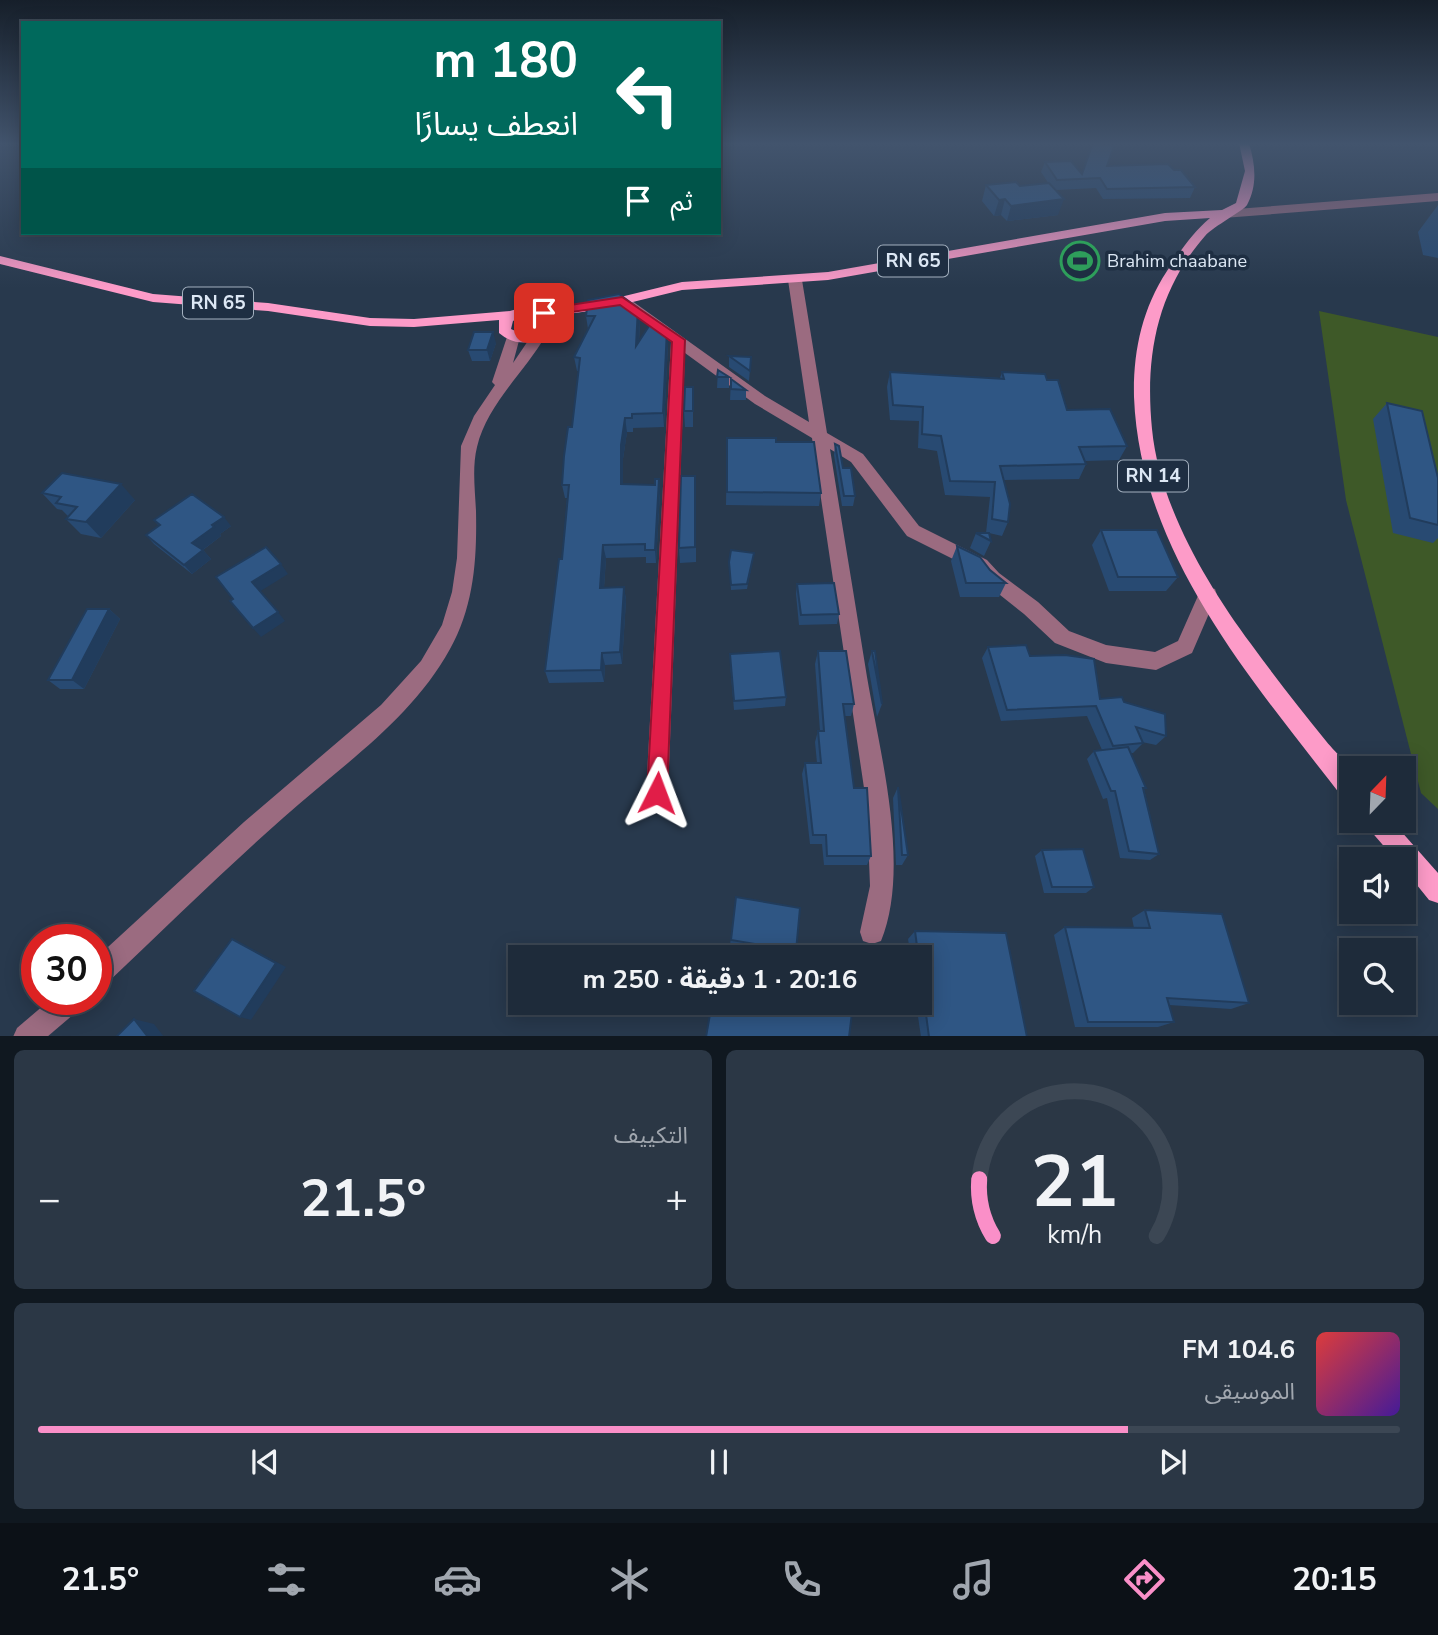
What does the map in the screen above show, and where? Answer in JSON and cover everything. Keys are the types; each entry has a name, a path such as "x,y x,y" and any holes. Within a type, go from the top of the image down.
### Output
{"main road":[{"name":"RN 14","path":"1245,191 1241,205 1206,226 1188,246 1162,288 1152,314 1143,353 1140,404 1150,467 1172,528 1208,595 1264,680 1339,775"},
{"name":"RN 65","path":"0,260 153,298 253,305 385,324 511,315 527,310 544,313 604,305 682,286 795,280 1165,217 1223,214"},
{"name":"RN 65","path":"440,321 489,328 526,338 604,305"},
{"path":"541,333 550,321 544,313"},
{"path":"511,315 503,325 511,336"},
{"path":"1387,833 1438,891"}],"street":[{"path":"1223,214 1438,197"},
{"path":"795,280 878,808 882,886 872,932"},
{"path":"622,301 760,400 856,458 876,479 892,506 913,531 981,565 992,578 1031,608 1062,637 1106,654 1156,662 1185,647 1208,595"},
{"path":"112,961 240,841 396,705 422,675 442,644 456,614 465,585 470,445 479,419 541,333"},
{"path":"499,389 511,336"},
{"path":"657,793 678,340"},
{"path":"27,1036 53,1015"}],"green space":[{"path":"1319,311 1438,337 1438,809 1421,793 1416,773 1416,756 1412,756 1346,500"}],"building":[{"path":"992,191 1057,191 1064,199 1011,206 1005,199 999,200"},
{"path":"619,294 638,308 636,346 651,323 661,324 667,329 663,413 632,414 632,418 625,418 621,445 621,484 655,485 655,479 659,479 655,550 645,550 645,544 603,545 600,588 624,587 620,652 602,653 601,670 545,671 559,559 562,559 569,485 562,485 568,427 572,427 580,358 574,357 595,316 586,316 588,300"},
{"path":"474,332 493,332 487,350 468,350"},
{"path":"729,356 751,357 750,371"},
{"path":"718,370 729,377 717,377"},
{"path":"890,372 1004,379 1002,372 1045,374 1047,380 1058,380 1067,410 1110,409 1127,446 1079,447 1086,464 1000,466 1010,504 1008,522 992,519 995,482 950,481 941,436 922,434 923,407 893,405"},
{"path":"731,379 746,390 731,389"},
{"path":"685,387 693,387 693,411 684,411"},
{"path":"1387,403 1422,411 1438,478 1438,525 1410,518"},
{"path":"727,438 776,438 776,442 814,442 821,493 727,492"},
{"path":"835,444 839,446 843,468 851,468 855,496 844,496"},
{"path":"62,473 121,484 86,522 66,519 77,507 56,503 61,497 42,493"},
{"path":"681,476 695,476 695,547 679,548"},
{"path":"192,494 224,517 192,543 203,550 184,565 146,535 160,525 154,520"},
{"path":"1101,530 1157,530 1178,577 1118,577"},
{"path":"976,533 989,533 991,541"},
{"path":"957,546 980,557 990,570 1006,583 966,583"},
{"path":"266,547 281,564 252,582 278,612 253,628 230,601 233,599 216,577"},
{"path":"731,550 754,553 747,584 731,585"},
{"path":"834,583 839,614 801,615 797,584"},
{"path":"87,609 109,609 72,680 48,680"},
{"path":"1026,645 1030,656 1065,655 1094,659 1100,699 1122,697 1124,702 1165,714 1166,736 1136,727 1143,743 1113,746 1096,706 1007,710 988,647"},
{"path":"780,651 786,697 734,701 730,654"},
{"path":"818,651 846,651 854,704 843,704 854,788 867,788 871,856 827,856 826,835 813,835 805,763 821,763 818,731 824,731"},
{"path":"872,651 875,651 882,704"},
{"path":"1128,747 1146,788 1143,788 1159,854 1129,851 1115,791 1111,791 1094,751"},
{"path":"898,787 908,855 902,855"},
{"path":"1083,849 1094,887 1052,887 1042,850"},
{"path":"736,897 800,908 797,945 761,945 731,940"},
{"path":"1145,910 1222,914 1249,1003 1167,998 1174,1022 1088,1022 1065,927 1150,928"},
{"path":"915,931 1006,933 1027,1036 929,1036 926,1015 932,1015 932,945 917,945"},
{"path":"232,939 276,963 240,1017 194,991"},
{"path":"710,1015 852,1015 849,1036 706,1036"},
{"path":"134,1019 147,1036 117,1036"}],"place":[{"name":"Brahim chaabane","path":"1080,261"}],"route":[{"path":"544,313 622,301 678,340 657,793"}]}
